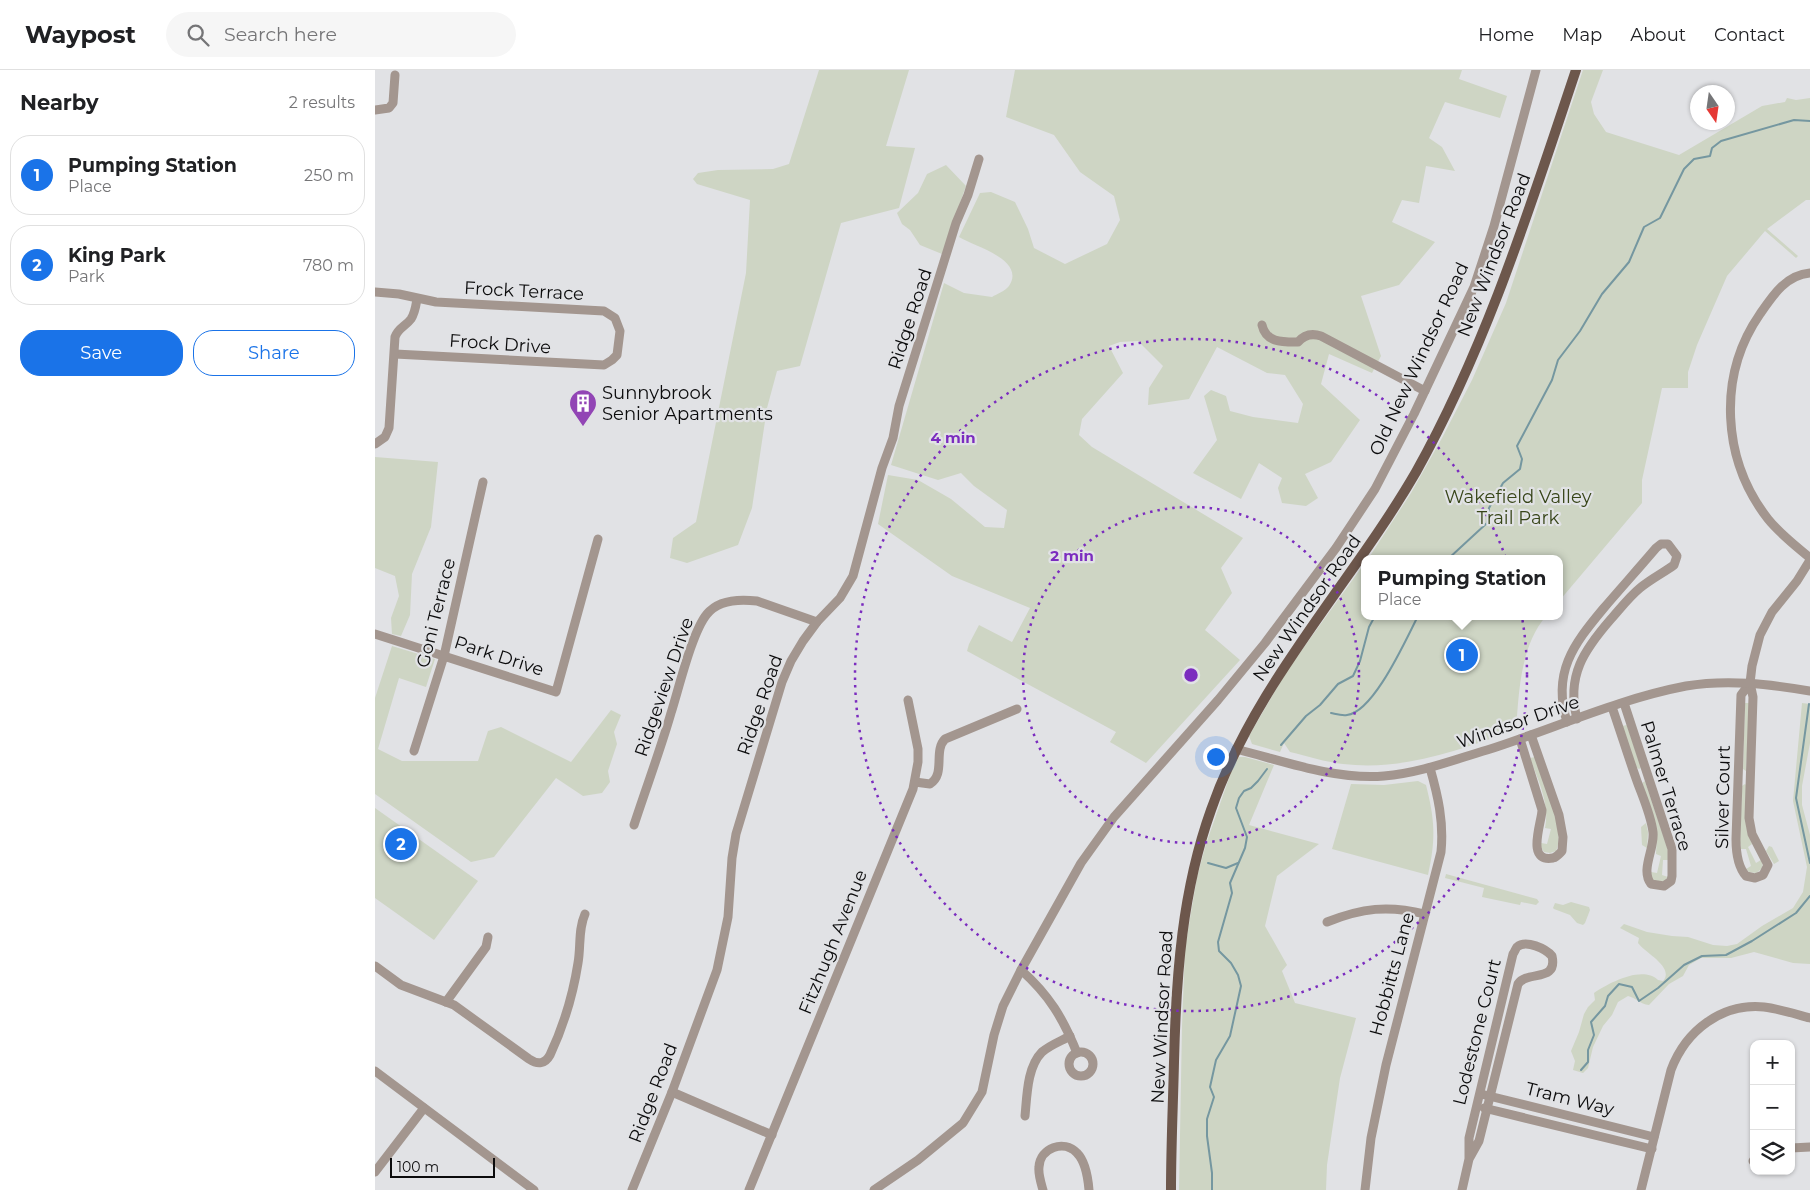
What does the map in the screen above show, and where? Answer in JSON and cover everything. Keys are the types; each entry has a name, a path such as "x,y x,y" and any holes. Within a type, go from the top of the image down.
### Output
{"main road":[{"name":"New Windsor Road","path":"1364,555 1384,526 1434,437 1483,335 1503,286 1547,161 1575,70"},
{"name":"New Windsor Road","path":"1171,1190 1174,1018 1181,934 1201,839 1211,809 1236,749 1276,679 1361,559"}],"street":[{"name":"Old New Windsor Road","path":"874,1190 918,1160 953,1132 972,1111 982,1092 998,1019 1021,970 1077,870 1109,824 1240,674 1343,538 1375,489 1399,445 1474,287 1488,248 1536,70"},
{"path":"375,110 389,108 393,103 395,75"},
{"name":"Ridge Road","path":"632,1190 672,1092 717,970 728,917 733,847 782,682 791,661 803,641 817,622 840,598 853,576 893,438 899,406 979,160"},
{"path":"1750,683 1755,654 1765,623 1797,581 1810,559 1770,521 1751,494 1735,452 1731,422 1731,390 1735,367 1751,326 1773,295 1789,279 1799,274 1810,272"},
{"name":"Frock Terrace","path":"375,292 399,294 436,302 608,313 615,318 619,326 619,347 615,358 604,365"},
{"path":"375,444 385,437 389,428 396,334 414,315 417,299"},
{"path":"1262,325 1266,335 1274,340 1283,342 1299,342 1302,338 1311,335 1321,336 1425,391"},
{"name":"Frock Drive","path":"395,354 604,365"},
{"name":"Goni Terrace","path":"414,750 444,656 483,482"},
{"name":"Park Drive","path":"375,634 556,692 598,539"},
{"path":"1567,722 1561,698 1564,672 1572,650 1598,615 1656,548 1661,544 1668,544 1677,556 1674,565 1630,597 1582,657 1573,690 1577,719"},
{"name":"Ridgeview Drive","path":"634,825 695,638 701,623 708,613 722,603 731,600 747,600 817,622"},
{"name":"Windsor Drive","path":"1236,749 1313,769 1350,775 1383,776 1430,768 1623,703 1686,686 1726,682 1750,683 1810,691"},
{"name":"Silver Court","path":"1750,683 1753,696 1749,818 1752,834 1768,866 1763,875 1752,878 1746,876 1742,870 1736,839 1741,696 1750,683"},
{"name":"Fitzhugh Avenue","path":"749,1190 915,782 918,749 908,700"},
{"name":"Palmer Terrace","path":"1612,707 1653,833 1653,843 1646,873 1647,878 1651,884 1664,886 1671,881 1672,849 1623,703"},
{"path":"915,782 929,784 935,781 939,770 941,743 945,739 1017,710"},
{"path":"1520,739 1541,803 1542,816 1536,840 1537,850 1543,856 1552,858 1561,851 1561,827 1531,735"},
{"name":"Hobbitts Lane","path":"1365,1190 1376,1109 1437,871 1443,837 1441,810 1430,768"},
{"path":"1327,922 1344,915 1375,908 1407,909 1425,914"},
{"path":"375,966 401,985 446,1002 464,1012 532,1061 542,1063 551,1055 569,1008 578,961 581,925 585,914"},
{"path":"446,1002 486,947 488,936"},
{"name":"Lodestone Court","path":"1465,1190 1469,1159 1469,1138 1513,954 1517,947 1521,945 1528,944 1543,948 1552,956 1552,965 1550,970 1544,974 1525,978 1520,980 1518,984 1479,1141 1469,1159"},
{"path":"1021,970 1036,983 1054,1005 1077,1053"},
{"path":"1641,1190 1675,1061 1691,1035 1707,1022 1736,1009 1756,1007 1775,1009 1810,1018"},
{"path":"1025,1116 1031,1074 1037,1059 1048,1047 1070,1036"},
{"path":"375,1072 534,1190"},
{"path":"672,1092 772,1134"},
{"name":"Tram Way","path":"1479,1094 1655,1137"},
{"name":"Tram Way","path":"1476,1106 1652,1149"},
{"path":"375,1172 424,1108"},
{"path":"1043,1190 1039,1173 1040,1160 1048,1150 1061,1145 1072,1148 1081,1158 1089,1190"},
{"path":"1795,1148 1810,1147"}],"green space":[{"path":"819,70 909,70 886,146 915,148 899,208 841,223 800,366 777,371 767,408 752,508 738,545 687,563 670,558 673,538 696,522 746,273 750,200 697,184 693,179 698,173 718,170 773,169 789,164"},
{"path":"1015,70 1462,70 1459,79 1507,96 1500,118 1445,102 1429,138 1442,147 1455,171 1426,166 1419,203 1402,200 1392,222 1435,242 1399,285 1361,296 1381,356 1372,373 1329,354 1321,384 1360,420 1331,462 1305,474 1318,498 1306,506 1282,503 1278,488 1282,478 1259,463 1241,499 1193,473 1217,440 1204,396 1211,390 1226,396 1230,411 1253,417 1298,423 1303,404 1285,375 1267,373 1217,347 1189,399 1148,405 1149,388 1163,366 1138,341 1120,342 1109,346 1123,373 1082,419 1079,435 1092,447 1243,538 1221,568 1232,593 1205,630 1240,660 1146,763 1110,742 1116,732 967,651 979,625 1012,642 1030,608 952,576 878,524 888,475 918,480 951,499 985,527 1004,528 1007,510 974,486 961,473 938,480 891,465 944,283 964,293 992,297 1009,286 1012,277 1011,269 997,255 959,237 980,193 991,192 1015,202 1028,229 1034,248 1065,264 1107,244 1120,220 1114,196 1080,172 1054,135 1006,117"},
{"name":"Wakefield Valley Trail Park","path":"1583,70 1603,70 1591,102 1594,114 1606,132 1679,155 1721,130 1735,130 1735,122 1762,106 1785,102 1787,98 1796,100 1810,98 1810,200 1806,200 1767,229 1798,256 1796,258 1765,231 1727,276 1697,345 1688,372 1688,388 1662,388 1642,480 1642,503 1563,596 1563,555 1371,555 1411,493 1472,380 1506,303"},
{"path":"946,165 966,186 942,254 920,245 910,230 902,224 897,213 918,193 927,174"},
{"path":"375,457 438,462 431,527 412,574 410,615 401,636 392,634 391,618 399,596 395,576 375,568"},
{"path":"1361,568 1361,620 1543,620 1531,642 1522,670 1516,730 1473,745 1410,762 1366,765 1343,764 1290,752 1284,743 1280,752 1252,744 1249,736 1286,672"},
{"path":"392,646 435,659 426,687 399,678 378,749 402,761 478,761 488,731 501,727 571,762 611,710 621,715 614,732 617,744 608,771 610,782 602,793 583,796 556,778 494,857 471,862 375,794 375,698"},
{"path":"1745,703 1750,703 1746,771 1743,769"},
{"path":"1802,703 1810,704 1810,743 1802,786 1802,805 1810,835 1810,964 1793,963 1754,952 1731,958 1701,958 1689,965 1683,976 1669,984 1649,1005 1628,996 1618,1002 1593,1047 1588,1068 1583,1073 1573,1070 1575,1061 1571,1051 1584,1014 1595,1000 1594,993 1626,977 1643,974 1663,981 1666,976 1658,960 1638,943 1639,938 1620,928 1624,924 1647,932 1688,937 1713,945 1727,946 1737,944 1762,926 1793,908 1803,892 1807,867 1793,801"},
{"path":"1627,725 1641,768 1639,769 1636,767 1622,726"},
{"path":"1239,757 1274,765 1249,825 1319,844 1277,876 1265,926 1287,965 1282,971 1295,1003 1356,1018 1340,1078 1327,1165 1326,1190 1179,1190 1185,948 1197,877 1206,844 1235,761"},
{"path":"1535,757 1548,791 1558,830 1556,851 1550,853 1544,852 1541,847 1541,843 1547,844 1551,829 1545,828 1545,801 1530,758"},
{"path":"1418,781 1426,785 1433,820 1432,851 1428,875 1332,849 1351,784 1384,785"},
{"path":"1645,781 1668,850 1668,860 1663,860 1662,875 1668,877 1662,883 1651,878 1651,872 1657,873 1661,856 1656,854 1657,832 1642,783"},
{"path":"1745,784 1746,825 1752,844 1748,847 1756,863 1761,860 1763,864 1756,873 1749,872 1746,869 1751,866 1746,849 1741,849 1740,843 1742,786"},
{"path":"375,808 478,881 434,940 375,898"},
{"path":"1646,823 1648,832 1647,848 1642,845 1641,827"},
{"path":"1769,846 1772,847 1779,861 1774,864 1766,851"},
{"path":"1446,874 1537,899 1539,902 1536,905 1521,902 1520,905 1482,897 1484,888 1445,878"},
{"path":"1571,902 1589,907 1590,910 1583,925 1577,923 1570,915 1553,908 1555,903 1563,905"}],"waterway":[{"path":"1452,555 1487,523 1489,508 1503,483 1520,469 1522,459 1517,446 1552,380 1558,360 1580,331 1602,294 1629,262 1644,227 1660,218 1684,169 1694,159 1710,156 1712,148 1721,141 1794,120 1810,121"},
{"path":"1281,745 1306,716 1320,705 1338,684 1353,676 1360,661 1369,627 1373,620"},
{"path":"1331,713 1347,715 1357,711 1368,702 1388,673 1416,620"},
{"path":"1809,704 1796,798 1810,863"},
{"path":"1212,1190 1212,1173 1207,1136 1207,1119 1214,1097 1210,1087 1216,1060 1230,1036 1241,986 1238,975 1231,963 1219,951 1218,942 1232,893 1230,883 1245,848 1247,837 1236,808 1239,798 1244,791 1251,788 1267,769"},
{"path":"1208,863 1226,868 1238,863"},
{"path":"1581,1070 1588,1062 1588,1050 1594,1035 1591,1022 1605,1006 1608,996 1619,984 1632,987 1639,1001 1658,988 1684,965 1702,956 1726,955 1752,941 1796,913 1810,896"}],"place":[{"name":"Sunnybrook Senior Apartments","path":"583,427"},
{"name":"Pumping Station","path":"1462,655"},
{"name":"King Park","path":"401,844"}]}
